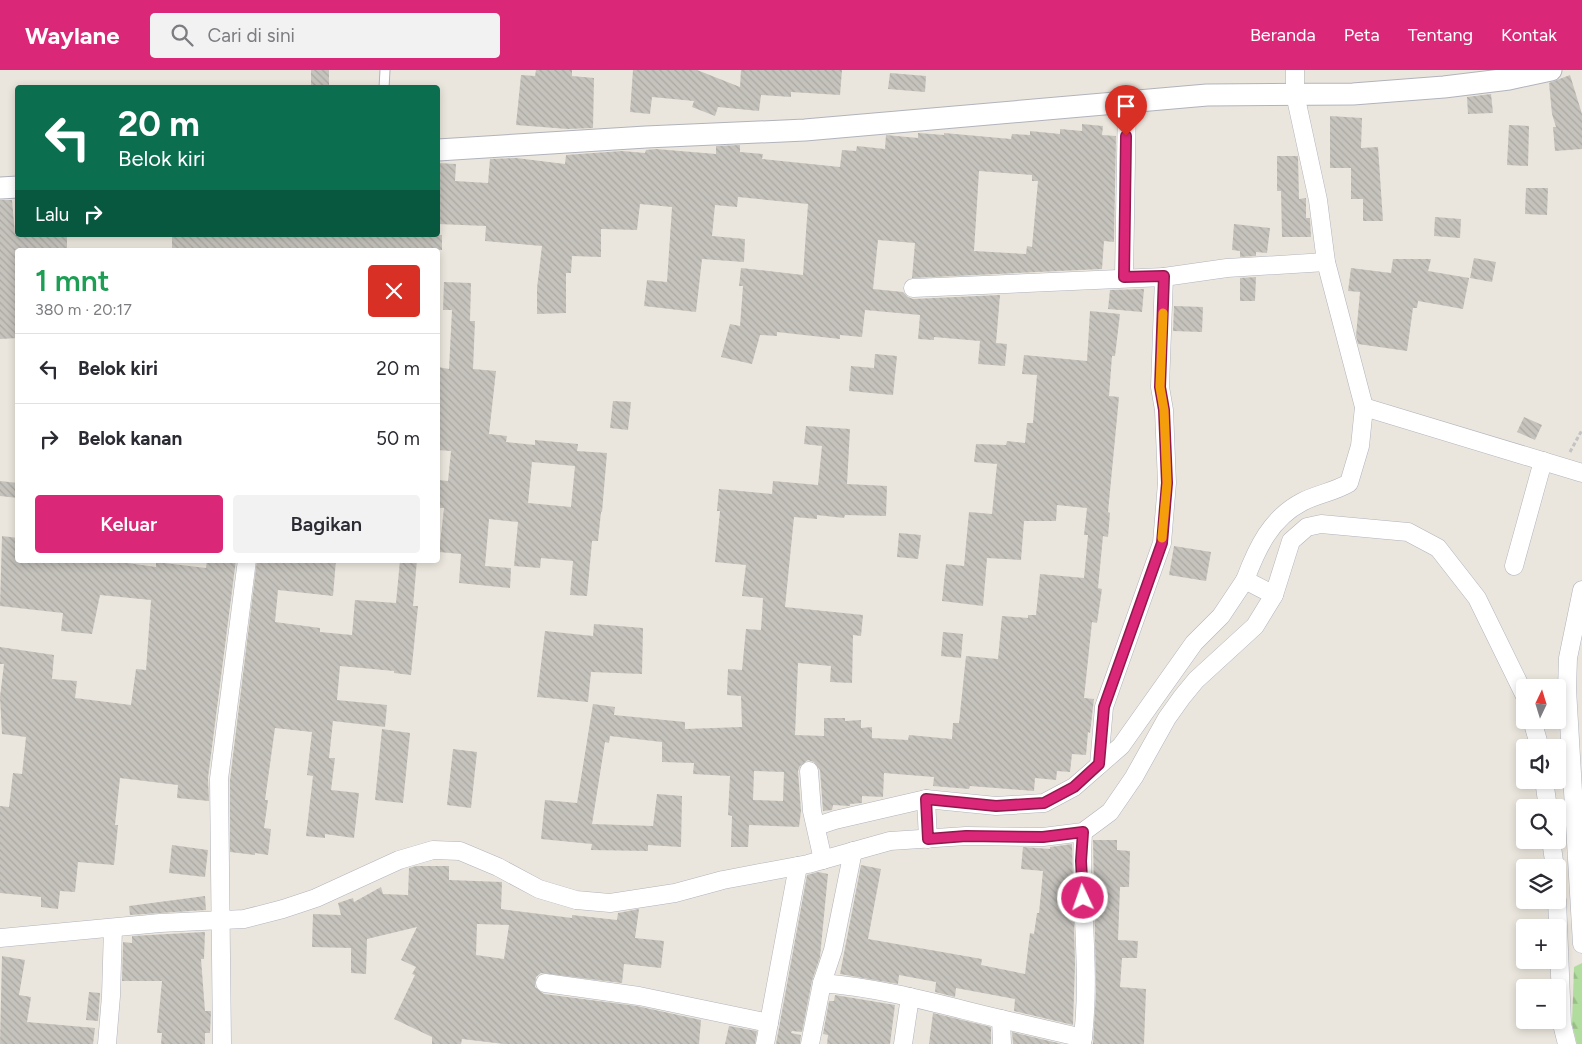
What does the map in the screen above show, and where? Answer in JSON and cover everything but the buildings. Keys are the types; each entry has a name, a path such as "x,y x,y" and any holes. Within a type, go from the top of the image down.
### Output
{"street":[{"path":"817,826 926,799 996,806 1044,803 1074,787 1121,746 1194,643 1221,616 1245,580 1254,554 1264,537 1285,512 1303,501 1349,483 1360,446 1364,407 1326,262 1318,200 1296,94 1295,70"},
{"path":"440,150 646,136 805,130 1207,95 1353,94 1444,87 1509,79 1551,70"},
{"path":"1124,277 1126,102"},
{"path":"0,188 15,186"},
{"path":"913,288 1164,276 1227,268 1326,262"},
{"path":"1099,764 1104,707 1162,543 1167,483 1164,410 1160,387 1164,276"},
{"path":"1364,407 1582,473"},
{"path":"1514,566 1543,461"},
{"path":"0,938 244,919 283,909 340,888 399,860 438,849 460,851 498,867 539,889 576,900 610,903 675,893 723,880 798,866 890,841 966,836 1043,837 1083,832 1110,812 1134,777 1167,718 1196,680 1255,626 1274,595 1291,541 1307,527 1321,524 1408,532 1438,548 1477,598 1517,679"},
{"path":"222,1044 218,921 219,779 247,563"},
{"path":"1245,580 1274,595"},
{"path":"1582,590 1568,658 1577,781 1582,944"},
{"path":"810,771 812,811 817,826 823,860"},
{"path":"926,799 928,839"},
{"path":"822,983 850,985 910,997 1083,1041 1086,952 1081,861 1083,832"},
{"path":"810,1044 822,983 833,950 853,851"},
{"path":"765,1044 798,866"},
{"path":"1557,909 1562,1024 1567,1044"},
{"path":"107,1044 111,996 113,928"},
{"path":"545,983 639,996 769,1023"},
{"path":"903,1044 910,997"},
{"path":"1002,1019 1002,1044"}],"lane":[{"path":"384,85 385,70"}],"path":[{"path":"1562,466 1582,430"}],"green space":[{"path":"1582,963 1582,1044 1577,1044 1572,1024 1574,967"}],"slow traffic":[{"path":"1162,538 1167,483 1163,436 1164,410 1160,387 1163,313"}],"route":[{"path":"1083,898 1081,861 1083,832 1043,837 966,836 928,839 926,799 996,806 1044,803 1074,787 1099,764 1104,707 1127,637 1162,543 1167,483 1163,436 1164,410 1160,387 1164,276 1124,277 1123,237 1126,136"}]}
